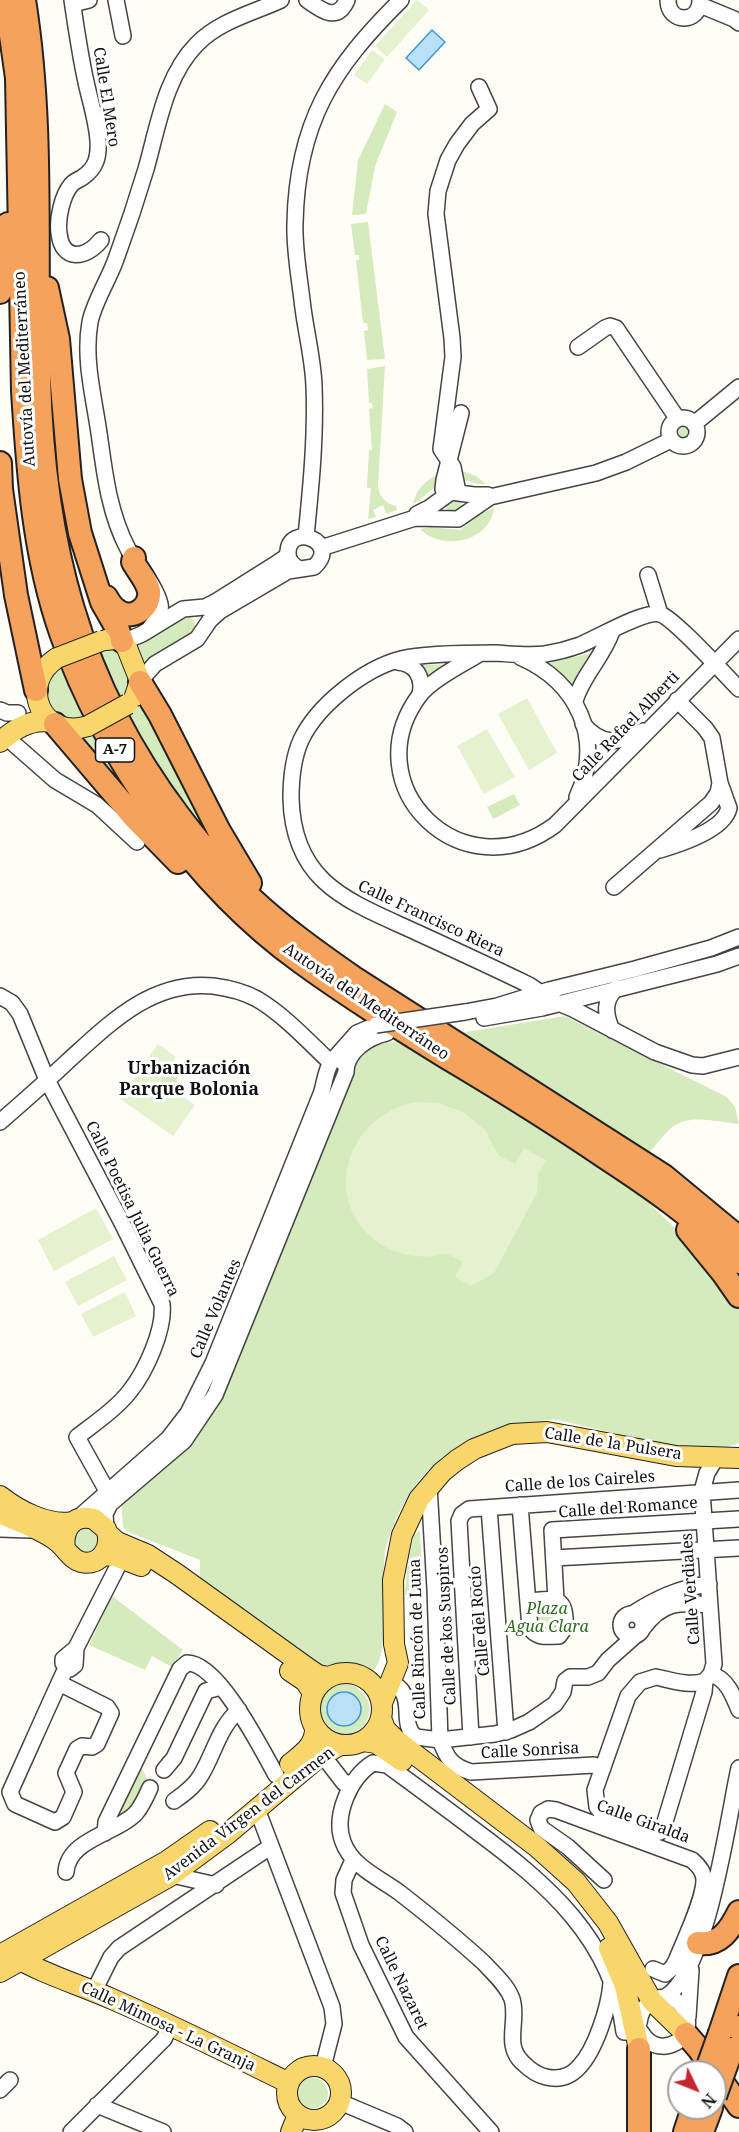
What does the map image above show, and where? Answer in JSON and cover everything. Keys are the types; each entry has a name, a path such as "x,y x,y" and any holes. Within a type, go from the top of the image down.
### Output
{"highway":[{"name":"Autovía del Mediterráneo","path":"6,0 17,78 22,380 26,441 38,537 61,632 81,683 103,728 142,794 218,888 270,926 323,957 664,1176 709,1221"},
{"name":"Autovía del Mediterráneo","path":"24,0 32,61 36,119 39,380 44,460 55,536 76,624 110,706 129,741 162,794 213,858 251,898 270,926 309,968 629,1173 684,1211 709,1221"},
{"path":"0,292 11,195 20,167"},
{"path":"36,245 58,339 70,479 85,554 102,602 118,630 115,642"},
{"path":"0,463 4,511 16,595 36,691"},
{"path":"85,554 111,605 121,614 128,615 140,611 148,600 148,587 133,562 134,558"},
{"path":"140,681 270,926"},
{"path":"53,723 135,818 229,912 270,926"},
{"path":"629,1173 679,1220 739,1296"},
{"path":"664,1176 686,1184 739,1218"},
{"name":"A-7","path":"709,1221 739,1238"},
{"name":"A-7","path":"709,1221 739,1262"},
{"path":"695,1952 717,1941 729,1930 739,1912"},
{"path":"724,2060 739,1976"},
{"path":"632,2023 640,2089 639,2132"},
{"path":"687,2026 699,2049 739,2106"},
{"path":"714,2060 730,2036"}],"main road":[{"path":"115,642 137,670 140,681 136,695 128,704 88,726 68,730 53,723 33,721 3,735 9,712 31,702 45,667 57,658 115,642"},
{"path":"36,691 43,713 53,723"},
{"name":"Calle de la Pulsera","path":"381,1710 398,1663 394,1644 393,1580 402,1535 419,1499 429,1486 457,1460 474,1449 512,1434 526,1432 560,1433 696,1457 730,1455"},
{"path":"0,1496 40,1525 74,1559 88,1563 109,1556 144,1567 305,1681 313,1693"},
{"path":"0,1513 40,1525 94,1519 117,1542 148,1555 309,1669 318,1675 329,1677"},
{"path":"65,1549 65,1533 75,1521"},
{"path":"107,1531 109,1556"},
{"name":"Calle de la Pulsera","path":"365,1678 373,1679 383,1672 394,1644"},
{"path":"381,1710 374,1731 363,1741 332,1750 315,1729 310,1715 310,1701 322,1681 329,1677 343,1672 358,1674 365,1678 376,1688 381,1710 385,1729 396,1740 537,1847 576,1882 608,1923 658,1999 687,2026"},
{"name":"Avenida Virgen del Carmen","path":"0,1972 12,1954 167,1861 216,1825 309,1748 314,1741 315,1729"},
{"path":"363,1741 369,1741 385,1748 553,1875 589,1917 604,1939 632,2023"},
{"name":"Avenida Virgen del Carmen","path":"12,1954 172,1875 332,1750"},
{"name":"Calle Mimosa - La Granja","path":"12,1954 47,1973 171,2025 289,2084"},
{"name":"Calle Mimosa - La Granja","path":"0,1980 28,1976 41,1977 47,1973"},
{"path":"315,2066 323,2067 337,2077 342,2094 340,2102 329,2116 303,2125 288,2101 289,2084 299,2071 315,2066"}],"street":[{"path":"73,2 89,0"},
{"path":"116,0 123,36"},
{"path":"150,628 159,614 157,595 134,558 113,514 105,477 87,353 90,320 126,230 170,87 179,69 196,44 210,33 225,24 281,0"},
{"path":"307,0 324,12 330,13 341,10 347,0"},
{"path":"306,536 313,450 314,384 302,303 295,225 297,181 306,138 340,68 375,26 401,0"},
{"path":"668,0 672,13 681,18 695,14 700,2 739,23"},
{"name":"Calle El Mero","path":"73,2 85,80 98,139 98,160 84,177 72,184 65,196 59,218 59,234 65,249 77,255 90,253 101,240"},
{"path":"449,519 440,509 451,494 453,467 441,449 453,357 436,206 441,180 454,149 471,124 489,109 478,87"},
{"path":"578,347 605,328 610,326 616,328 677,418"},
{"path":"694,424 739,387"},
{"path":"450,460 461,413"},
{"path":"677,418 689,419 694,424 697,433 688,444 679,445 671,440 669,428 677,418"},
{"path":"415,518 458,519 490,497 596,473 626,462 671,440"},
{"path":"321,548 415,518 451,494 488,495 490,497"},
{"path":"451,494 468,502 465,514"},
{"path":"115,642 188,609 215,602 286,557 289,547 296,539 306,536 315,540 321,548 321,559 314,567 288,571 220,611 210,620 197,639 155,664 140,681"},
{"path":"288,552 291,562 299,569"},
{"path":"648,575 660,614 676,626 739,689"},
{"path":"157,595 201,615 203,630"},
{"name":"Calle Francisco Riera","path":"660,614 648,614 561,651 533,656 481,653 401,659 353,683 318,714 306,730 298,748 291,791 295,827 300,845 311,866 321,878 347,900 529,985 542,1001 573,1009 655,1052 692,1065 703,1066 739,1057"},
{"path":"575,701 578,690 607,645 612,631"},
{"name":"Calle Rafael Alberti","path":"481,653 442,677 420,694 405,723 401,741 401,771 409,795 431,824 462,843 499,848 534,839 564,817 739,639"},
{"name":"Calle Rafael Alberti","path":"514,654 539,665 550,673 575,701 583,724 588,748 586,773 578,796 564,817"},
{"path":"391,663 406,663 418,672 422,687 420,694"},
{"path":"655,852 681,844 724,819 729,808 720,783 709,732 677,700"},
{"path":"583,724 590,733 600,739 610,741 621,740 651,727"},
{"path":"3,735 55,780 97,805 137,842"},
{"path":"614,887 711,803 718,793 720,783"},
{"path":"0,1122 87,1043 136,1004 162,991 193,985 228,988 257,999 336,1067 381,1029 470,1016 496,1016 501,1010 542,1001 711,948 739,937"},
{"path":"558,1004 717,964 739,956"},
{"path":"612,1030 606,1004 610,994 617,988"},
{"name":"Calle Poetisa Julia Guerra","path":"0,996 12,1003 20,1014 47,1080 162,1304 163,1313 158,1335 150,1356 131,1390 77,1437 112,1494"},
{"path":"470,1016 497,1006 542,1001"},
{"name":"Calle Volantes","path":"75,1521 184,1441 209,1390 256,1274 321,1094 336,1067"},
{"name":"Calle Verdiales","path":"596,1800 600,1812 617,1823 652,1834 663,1829 708,1677 714,1664 702,1491 707,1473 730,1455"},
{"name":"Calle Verdiales","path":"696,1457 698,1484 702,1491"},
{"name":"Calle Rincón de Luna","path":"429,1486 440,1740"},
{"name":"Calle de los Caireles","path":"462,1514 469,1509 739,1490"},
{"name":"Calle Volantes","path":"107,1531 105,1514 112,1494"},
{"path":"520,1505 530,1628 532,1632 540,1636 559,1636 564,1629 565,1610 561,1603 556,1600 528,1601"},
{"path":"0,1506 5,1506 40,1525"},
{"name":"Calle del Rocío","path":"489,1508 506,1731"},
{"name":"Calle de kos Suspiros","path":"462,1514 459,1521 471,1737"},
{"name":"Calle Rincón de Luna","path":"409,1519 422,1524 431,1536"},
{"name":"Calle del Romance","path":"556,1600 552,1530 739,1519"},
{"path":"0,1528 40,1525"},
{"path":"554,1558 739,1548"},
{"path":"59,1683 107,1707 111,1713 97,1744 92,1747 82,1746 75,1751 66,1773 74,1792 61,1820 51,1822 15,1804 10,1791 59,1683 66,1668 63,1659 76,1648 106,1590 109,1556"},
{"path":"81,1562 100,1572 106,1590"},
{"path":"608,1660 607,1656 613,1647 622,1619 655,1599 675,1591 708,1584"},
{"path":"391,1681 402,1691 405,1698 408,1727 420,1738 440,1740 506,1731 528,1722 555,1704 560,1699 564,1683 568,1679 593,1676 597,1673 658,1611 677,1604 710,1605"},
{"path":"632,1614 639,1617 639,1632"},
{"path":"620,1627 624,1634 639,1632"},
{"path":"105,1833 106,1822 183,1665 191,1663 197,1665 221,1687 239,1710 276,1775"},
{"path":"583,1820 589,1807 596,1800 595,1790 628,1696 640,1682 656,1677 689,1683 719,1676 727,1684 739,1710"},
{"path":"164,1770 174,1758 206,1691 221,1687"},
{"path":"174,1801 201,1776 227,1722 239,1710"},
{"name":"Calle Sonrisa","path":"440,1740 448,1759 462,1769 471,1772 594,1765 603,1768"},
{"path":"332,1750 327,1761 349,1777"},
{"path":"373,1763 387,1765 537,1878 572,1914 599,1957 615,1977 590,2051 572,2074 558,2078 543,2076 518,2059 512,2041 515,2011 504,1984 481,1961 427,1916 353,1860 342,1840 340,1828 349,1777 373,1763"},
{"path":"695,1952 687,2026 675,2044 659,2046 648,2041 632,2023 642,2011 658,1999 673,1993 695,1952 713,1898 739,1768"},
{"path":"66,1872 67,1863 74,1853 136,1813 150,1788"},
{"path":"257,1809 332,2007 334,2024 323,2067"},
{"name":"Calle Giralda","path":"604,1880 568,1846 544,1831 538,1820 541,1813 552,1809 583,1820 692,1860 702,1872 704,1881 700,1899 672,1968 665,1974 653,1969"},
{"path":"94,1991 111,1957 119,1948 270,1847"},
{"name":"Calle Nazaret","path":"353,1860 344,1881 343,1893 361,1945 406,2037 491,2132"},
{"path":"172,1875 216,1885"},
{"path":"71,2132 164,2039 171,2025"},
{"path":"340,2102 397,2126 405,2132"},
{"path":"97,2105 163,2132"}],"green space":[{"path":"417,0 429,10 387,57 375,46"},
{"path":"372,50 385,59 367,84 354,75"},
{"path":"385,104 397,112 375,166 366,214 352,215 358,160"},
{"path":"368,222 385,359 367,360 364,331 368,330 367,323 363,323 356,260 359,260 359,255 355,255 351,224"},
{"path":"385,366 378,485 383,499 396,506 397,510 386,514 383,505 373,510 376,517 368,519 371,488 367,488 369,450 372,450 369,409 373,408 372,403 369,403 367,369"},
{"path":"679,424 685,424 690,432 688,438 679,440 674,435 674,429"},
{"path":"458,469 476,476 486,484 451,479 439,484 413,504 419,490 430,479"},
{"path":"454,498 462,506 454,514 446,506"},
{"path":"494,508 490,520 483,529 463,540 440,540 420,529 430,527 460,530 482,513"},
{"path":"188,615 195,621 195,632 141,664 134,646"},
{"path":"111,647 126,660 133,679 130,692 119,702 95,649"},
{"path":"591,653 573,687 546,664"},
{"path":"62,663 88,719 75,723 52,713 43,685"},
{"path":"453,664 428,682 419,665"},
{"path":"527,698 557,753 529,770 498,714"},
{"path":"143,699 206,825 201,828 177,800 125,714"},
{"path":"487,729 515,777 484,794 457,746"},
{"path":"94,731 145,815 74,739"},
{"path":"514,794 520,805 493,819 487,807"},
{"path":"565,1016 727,1097 735,1107 739,1124 704,1120 678,1123 649,1153 459,1033"},
{"path":"402,1040 611,1172 643,1197 682,1235 739,1306 739,1443 710,1449 689,1448 552,1420 519,1424 491,1431 452,1450 429,1469 408,1495 393,1527 384,1560 382,1649 379,1662 373,1671 348,1662 319,1666 200,1579 200,1560 128,1532 123,1527 121,1500 216,1399 273,1274 320,1146 355,1065 366,1052 377,1045"},
{"path":"158,1044 176,1057 160,1081 195,1105 173,1136 120,1099"},
{"path":"174,1060 179,1064 175,1091 159,1080"},
{"path":"416,1102 438,1103 463,1112 485,1130 498,1155 515,1164 524,1148 546,1160 538,1175 537,1193 494,1273 471,1286 455,1277 463,1262 446,1254 414,1256 389,1249 363,1229 351,1209 346,1187 348,1164 357,1143 371,1124 391,1110"},
{"path":"96,1208 113,1239 54,1271 38,1240"},
{"path":"114,1256 127,1280 78,1306 65,1282"},
{"path":"125,1292 136,1316 93,1337 81,1314"},
{"path":"82,1525 99,1532 99,1547 87,1555 74,1549 71,1535"},
{"path":"420,1531 423,1594 405,1595 407,1569 414,1534"},
{"path":"112,1596 183,1650 172,1667 152,1656 145,1670 89,1645"},
{"name":"Plaza Agua Clara","path":"554,1600 565,1624 540,1636 528,1601"},
{"path":"348,1684 354,1686 363,1693 369,1703 367,1720 355,1732 337,1733 328,1728 323,1721 320,1711 322,1702 326,1693 335,1687","holes":["342,1691 362,1707 359,1718 338,1725 328,1712 332,1697"]},
{"path":"139,1763 147,1779 135,1806 114,1822"},
{"path":"313,2078 324,2082 328,2093 324,2104 313,2108 302,2104 298,2093 302,2082"}],"water":[{"path":"432,30 445,42 419,70 406,58"},
{"path":"344,1692 356,1697 361,1709 356,1721 344,1726 332,1721 327,1709 332,1697"}],"district":[{"name":"Urbanización Parque Bolonia","path":"189,1079"}]}
